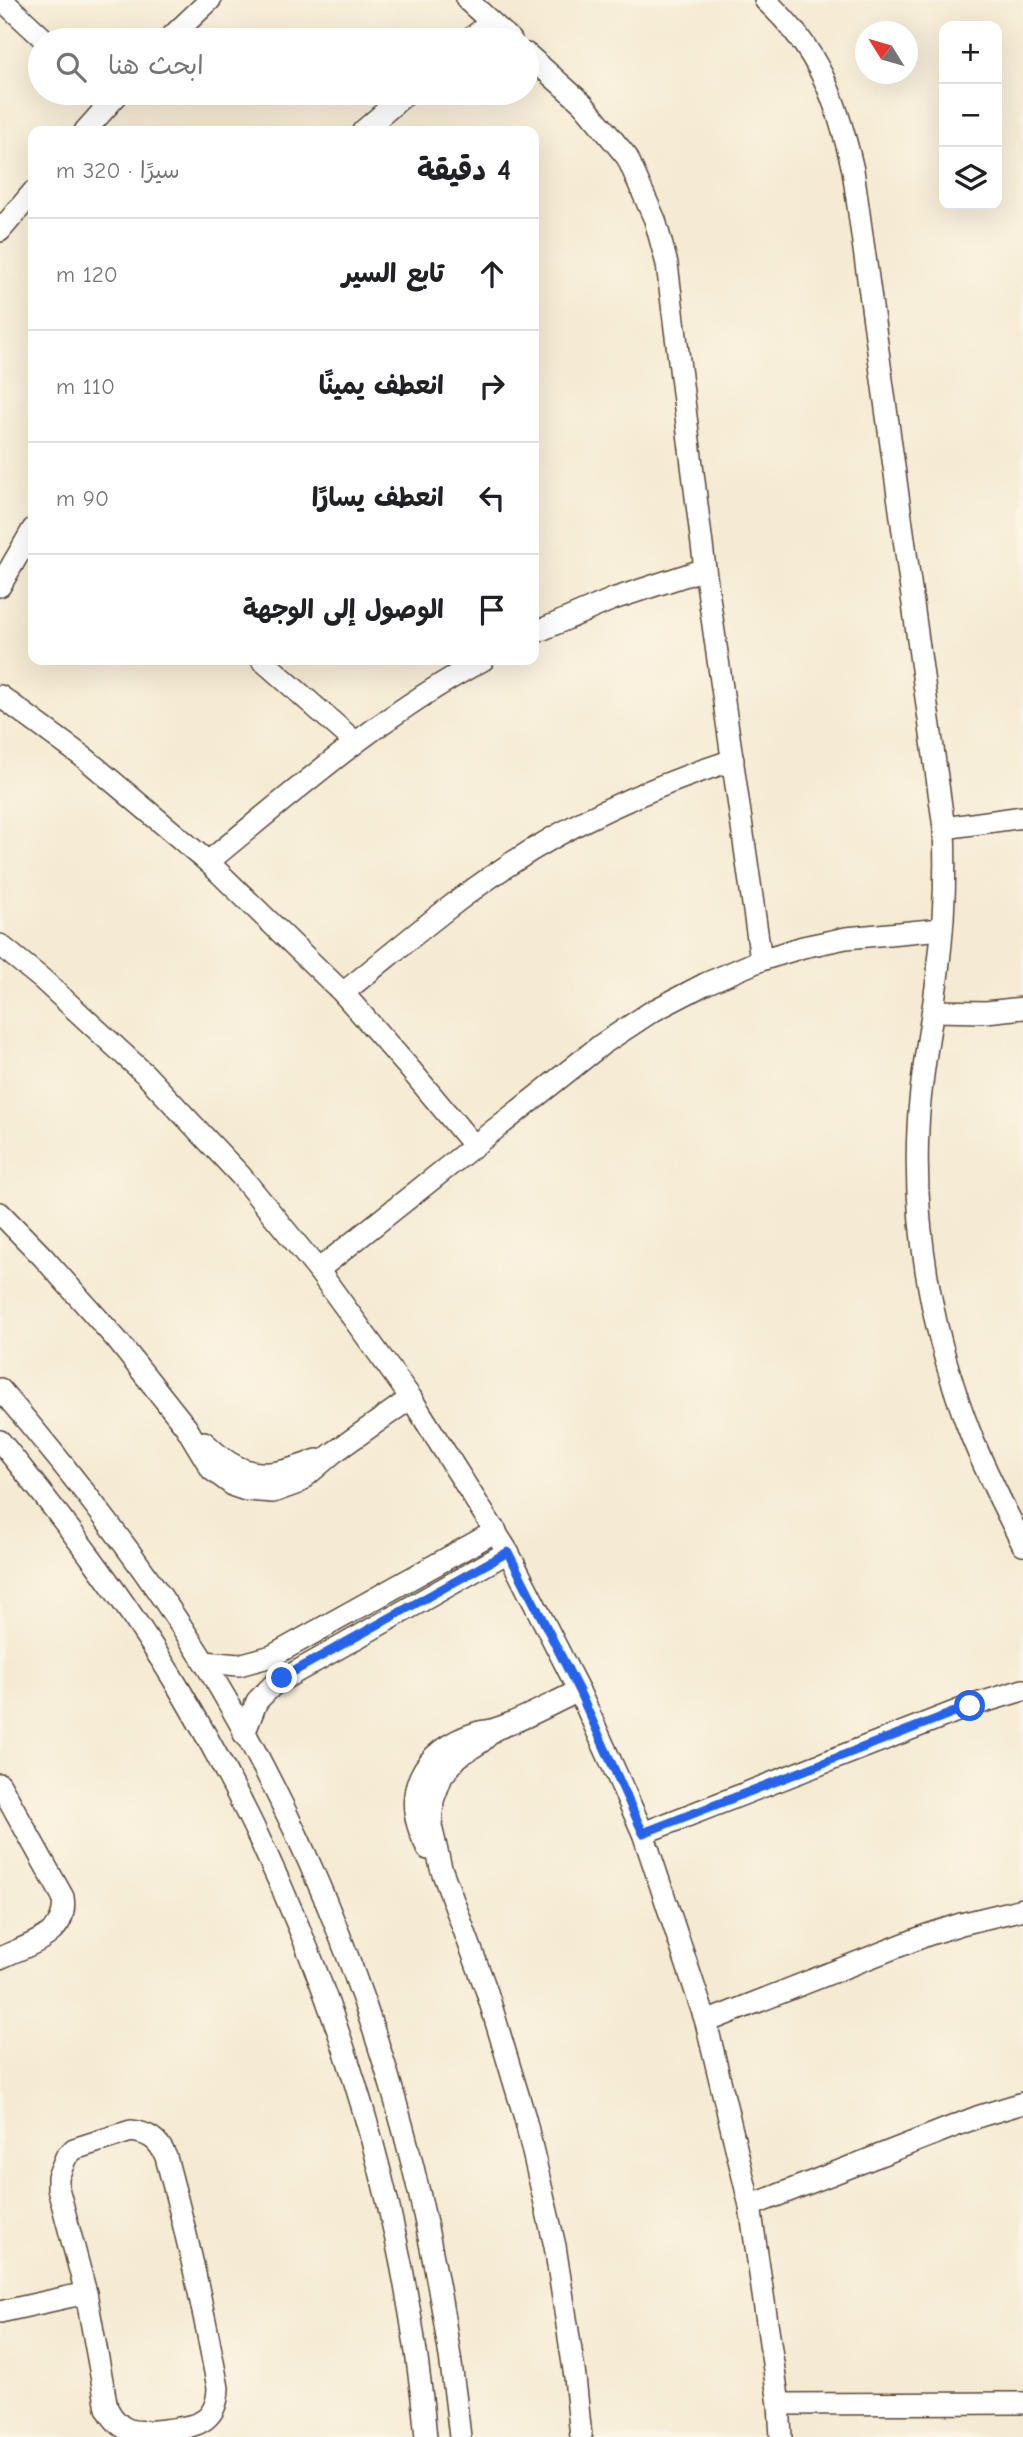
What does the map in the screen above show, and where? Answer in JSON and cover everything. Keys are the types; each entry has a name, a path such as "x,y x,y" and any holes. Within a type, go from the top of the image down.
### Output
{"street":[{"path":"2,0 32,28"},
{"path":"181,28 210,0"},
{"path":"467,0 498,28"},
{"path":"765,0 797,35 825,79 844,128 853,170 944,828 946,862 942,929 933,1011 923,1064 918,1129 918,1194 925,1259 938,1326 955,1391 988,1475 1023,1545"},
{"path":"484,28 491,22"},
{"path":"539,65 583,104 627,157 655,220 667,264 705,569 761,960"},
{"path":"89,126 104,105"},
{"path":"369,126 393,105"},
{"path":"0,231 8,206 28,195"},
{"path":"0,586 28,538"},
{"path":"539,631 613,599 705,569"},
{"path":"268,665 355,742"},
{"path":"208,862 355,742 410,704 475,665"},
{"path":"0,696 86,759 208,862 343,993 474,1146"},
{"path":"343,993 468,893 550,839 638,795 683,776 733,760"},
{"path":"944,828 1023,817"},
{"path":"318,1270 601,1045 651,1012 705,984 761,960 803,947 846,938 942,929"},
{"path":"0,945 42,979 145,1074 241,1176 318,1270 411,1398 508,1552 579,1691 643,1833 706,2022 750,2206 779,2404 781,2437"},
{"path":"933,1011 986,1012 1023,1008"},
{"path":"0,1213 117,1340 186,1427 212,1470 222,1479 246,1490 273,1492 298,1483 333,1453 411,1398"},
{"path":"0,1388 91,1499 204,1662 279,1800 313,1872 354,1970 388,2072 417,2175 439,2279 453,2368 460,2437"},
{"path":"0,1441 94,1561 180,1691 219,1759 264,1849 304,1941 339,2035 391,2217 409,2304 426,2437"},
{"path":"204,1662 239,1665 262,1660 496,1531"},
{"path":"244,1734 257,1701 272,1685 508,1552"},
{"path":"354,1611 365,1632"},
{"path":"643,1833 970,1706 1023,1690"},
{"path":"579,1691 494,1730 449,1766 436,1788 431,1826 441,1868 487,1992 525,2118 555,2246 575,2376 581,2437"},
{"path":"0,1784 63,1897 65,1908 58,1928 50,1935 0,1958"},
{"path":"706,2022 927,1935 1023,1909"},
{"path":"750,2206 980,2116 1023,2103"},
{"path":"131,2132 143,2133 162,2146 190,2246 218,2388 217,2399 208,2418 188,2428 140,2433 130,2431 112,2418 107,2408 86,2293 58,2188 60,2166 66,2157 84,2145 131,2132"},
{"path":"0,2312 86,2293"},
{"path":"779,2404 1023,2403"}],"route":[{"path":"282,1678 508,1552 579,1691 643,1833 970,1706"}]}
